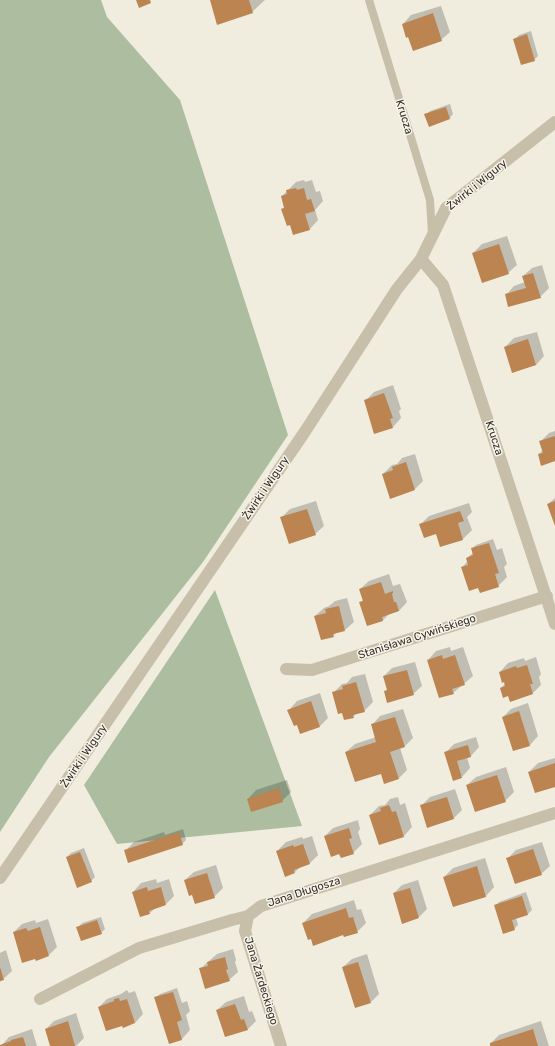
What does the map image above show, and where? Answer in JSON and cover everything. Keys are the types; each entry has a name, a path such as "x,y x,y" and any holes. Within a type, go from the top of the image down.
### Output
{"street":[{"name":"Żwirki i Wigury","path":"0,878 300,439 397,289 421,259 446,208 555,122"},
{"name":"Krucza","path":"421,259 442,285 555,624"},
{"name":"Stanisława Cywińskiego","path":"286,669 312,670 546,596"},
{"name":"Jana Długosza","path":"40,999 139,948 248,916 261,906 555,813"},
{"name":"Jana Żardeckiego","path":"248,916 245,931 281,1046"}],"lane":[{"name":"Krucza","path":"369,0 430,200 432,235"}],"green space":[{"path":"0,0 101,0 107,17 180,100 288,435 203,562 49,757 0,832"},
{"path":"215,590 302,826 117,844 84,785"}],"building":[{"path":"136,0 150,0 151,3 139,8"},
{"path":"210,0 249,0 253,13 217,25"},
{"path":"433,13 442,41 413,51 408,37 406,38 402,24"},
{"path":"527,34 535,61 521,65 513,39"},
{"path":"446,107 450,119 429,127 424,114"},
{"path":"296,188 297,190 304,188 307,200 311,199 315,211 305,214 310,230 293,235 290,225 287,226 281,209 284,208 281,196 287,194 286,190"},
{"path":"499,244 509,274 482,283 472,253"},
{"path":"533,273 541,298 508,307 505,294 526,288 522,276"},
{"path":"528,339 536,365 512,373 504,347"},
{"path":"384,393 393,418 390,419 393,428 374,434 364,400"},
{"path":"555,436 555,461 541,466 538,454 543,453 539,441"},
{"path":"406,462 415,490 390,499 382,474 393,470 392,467"},
{"path":"555,501 555,526 547,504"},
{"path":"307,509 316,535 289,544 280,517"},
{"path":"460,511 464,521 458,523 463,540 440,547 436,534 424,538 419,524"},
{"path":"489,543 499,573 495,574 499,587 480,593 478,588 469,591 461,567 468,565 466,558 473,555 471,548"},
{"path":"381,582 385,594 393,591 392,594 394,602 396,602 399,611 382,617 383,621 367,626 359,602 363,601 359,589"},
{"path":"339,606 345,631 333,634 334,637 321,640 314,616 326,613 325,609"},
{"path":"442,655 443,659 455,655 465,685 452,689 454,694 439,698 427,660"},
{"path":"527,665 533,684 530,684 533,694 510,702 508,696 503,698 500,688 505,686 504,682 502,683 499,672 516,666 517,668"},
{"path":"407,670 414,695 387,703 384,691 387,690 383,676"},
{"path":"356,682 365,712 353,715 354,718 344,720 342,713 338,714 332,692 343,689 342,686"},
{"path":"311,701 320,727 300,734 297,725 294,726 287,710"},
{"path":"519,711 530,746 513,751 502,717"},
{"path":"395,717 405,747 390,752 399,779 384,784 381,774 355,782 345,752 376,742 371,724"},
{"path":"468,745 471,757 457,761 462,778 453,781 444,752"},
{"path":"555,763 555,787 535,793 528,772"},
{"path":"497,775 506,802 475,812 466,785"},
{"path":"279,788 283,802 251,812 247,799"},
{"path":"447,797 454,819 427,828 420,805"},
{"path":"389,805 392,812 396,811 404,837 379,845 369,815 381,811 380,808"},
{"path":"349,828 352,838 349,839 354,854 341,858 339,854 331,857 324,836"},
{"path":"179,832 183,845 128,863 124,850"},
{"path":"303,844 310,864 294,870 295,873 285,877 276,851 293,845 294,847"},
{"path":"533,849 542,875 515,884 506,858"},
{"path":"80,852 92,882 77,888 66,857"},
{"path":"477,866 486,897 453,907 443,877"},
{"path":"207,873 215,898 195,904 192,895 189,896 184,880"},
{"path":"147,887 148,891 161,887 166,905 149,911 150,914 140,917 132,892"},
{"path":"410,888 419,918 402,924 393,893"},
{"path":"522,896 528,915 512,920 515,930 503,934 494,905"},
{"path":"346,908 349,918 353,917 358,933 344,937 343,935 313,946 311,939 308,940 302,923"},
{"path":"97,920 102,934 81,941 76,927"},
{"path":"40,927 49,956 36,961 35,959 22,963 13,932 26,928 28,931"},
{"path":"225,957 228,969 226,970 230,981 205,989 199,968 208,966 207,962"},
{"path":"358,962 371,1003 355,1008 342,967"},
{"path":"0,967 4,980 0,981"},
{"path":"173,992 182,1020 177,1022 182,1040 169,1044 154,997"},
{"path":"119,998 120,1001 127,999 135,1023 123,1028 122,1026 106,1031 98,1007"},
{"path":"235,1004 241,1020 244,1019 248,1030 225,1037 216,1010"},
{"path":"68,1021 75,1046 50,1046 45,1029"},
{"path":"533,1029 538,1046 490,1046 490,1043"},
{"path":"23,1037 26,1046 0,1046 11,1040"}]}
